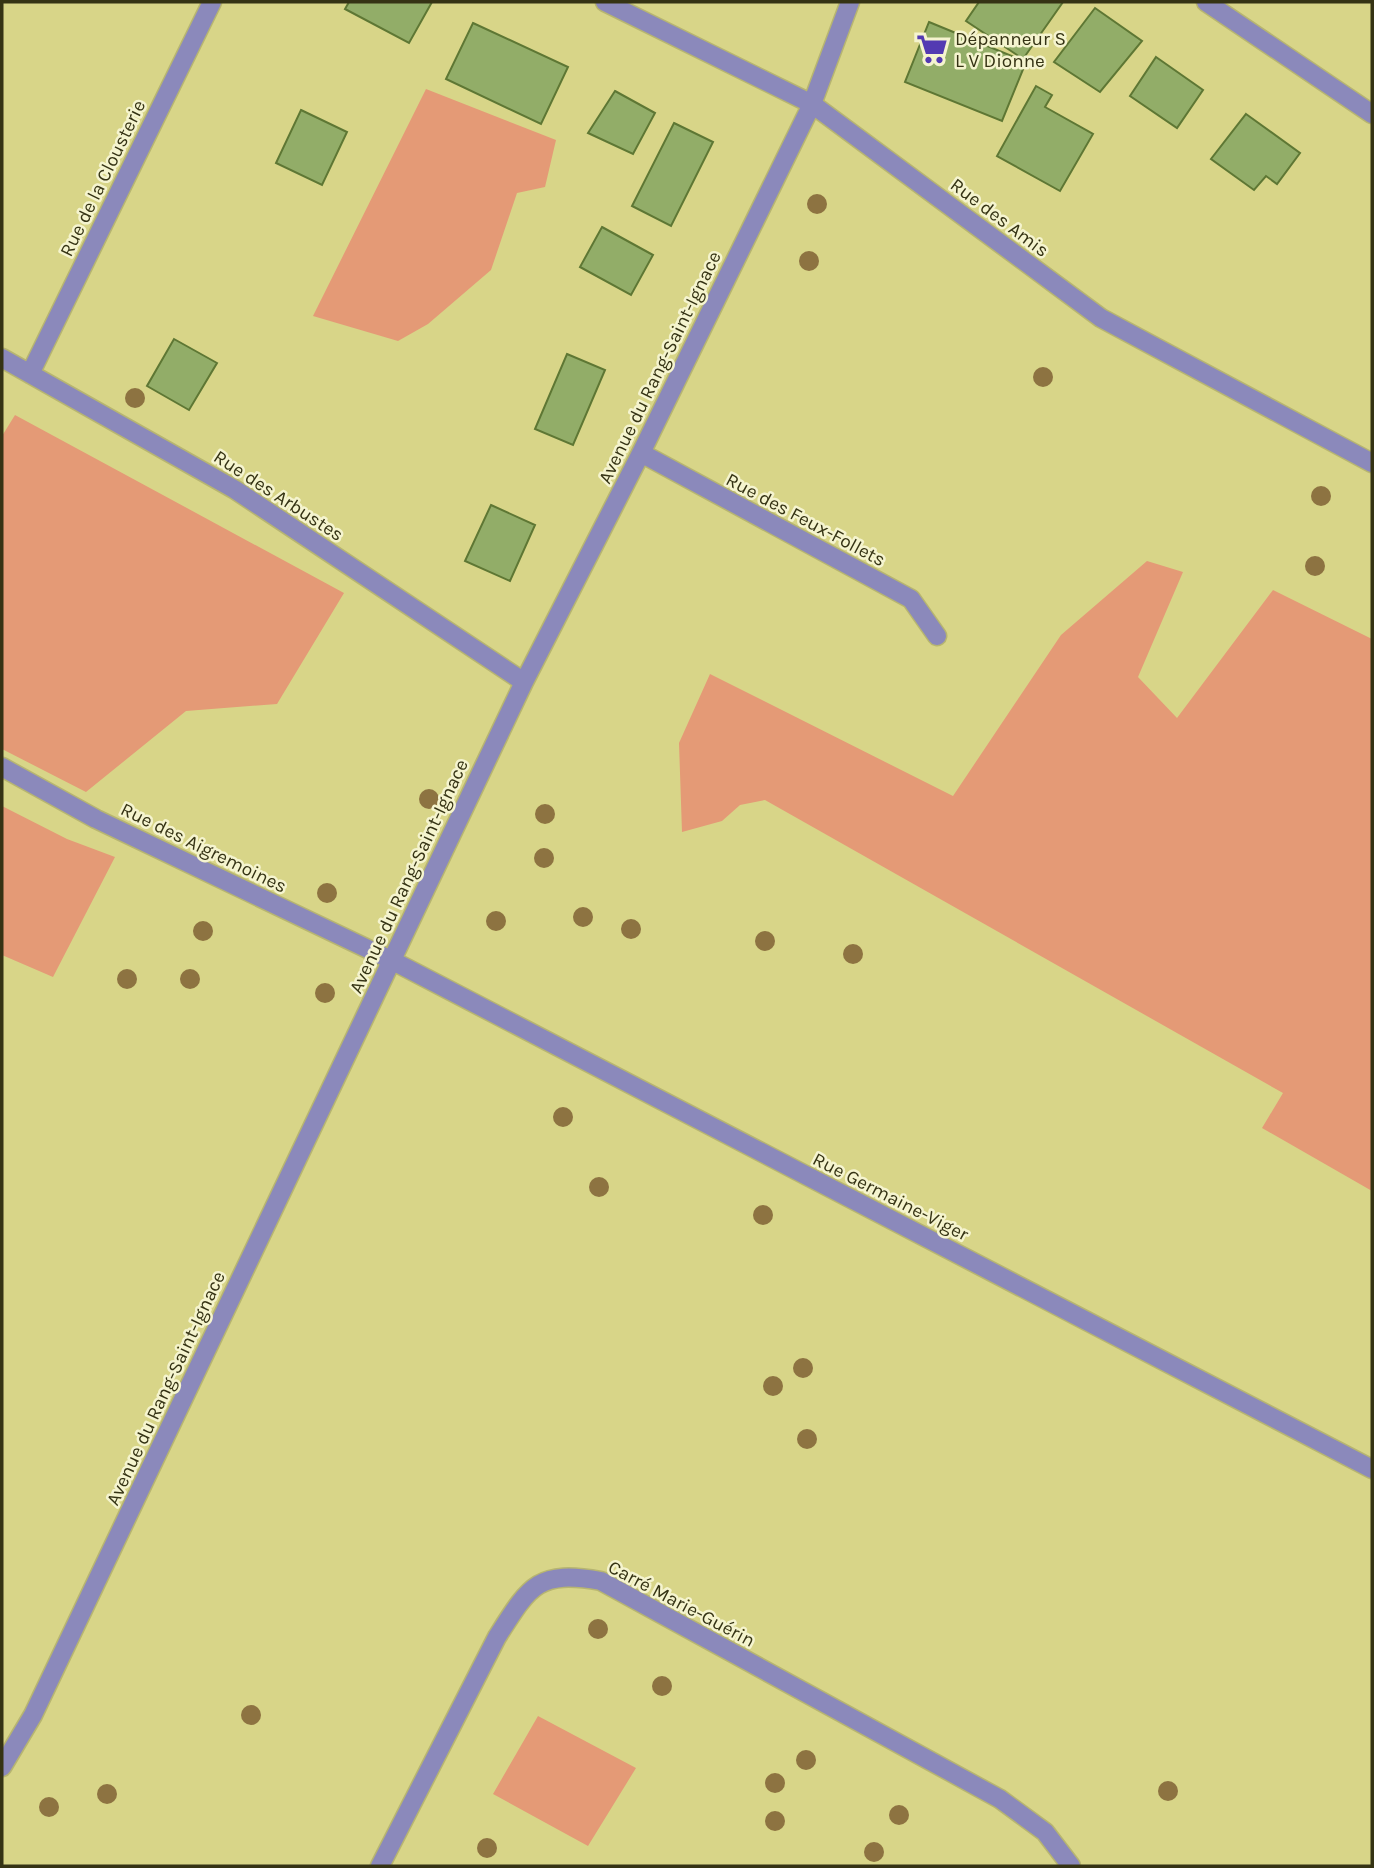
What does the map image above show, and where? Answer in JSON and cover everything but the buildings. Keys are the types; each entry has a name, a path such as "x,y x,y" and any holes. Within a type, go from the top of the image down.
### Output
{"street":[{"name":"Rue de la Clousterie","path":"30,374 212,2"},
{"name":"Rue des Amis","path":"605,2 812,104 1101,318 1372,463"},
{"name":"Avenue du Rang-Saint-Ignace","path":"2,1767 33,1715 524,682 641,453 812,104 850,2"},
{"path":"1206,2 1372,114"},
{"name":"Rue des Arbustes","path":"2,358 234,489 524,682"},
{"name":"Rue des Feux-Follets","path":"641,453 911,599 937,636"},
{"name":"Rue des Aigremoines","path":"2,767 96,819 391,960"},
{"name":"Rue Germaine-Viger","path":"391,960 1372,1469"},
{"name":"Carré Marie-Guérin","path":"380,1866 517,1605 540,1583 565,1575 601,1581 1000,1799 1045,1832 1071,1866"}],"shaded area":[{"path":"426,89 556,140 545,187 517,193 491,270 428,324 398,341 313,316"},
{"path":"15,415 344,593 277,704 186,711 86,792 2,749 2,436"},
{"path":"1147,561 1183,572 1138,677 1177,718 1273,590 1372,639 1372,1191 1262,1128 1283,1093 765,800 740,805 722,821 682,832 679,743 710,674 953,796 1061,635"},
{"path":"2,806 67,839 115,857 53,977 2,955"},
{"path":"538,1716 636,1768 588,1846 493,1794"}],"place":[{"name":"Dépanneur S L V Dionne","path":"932,49"}]}
